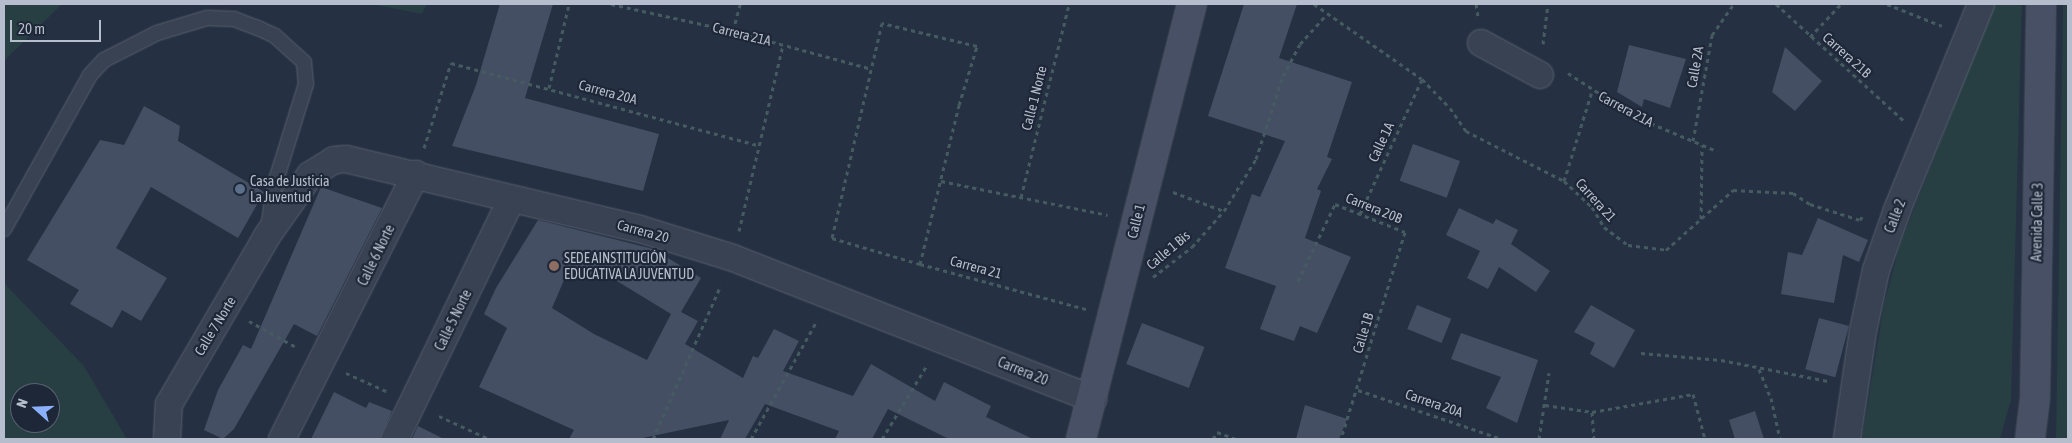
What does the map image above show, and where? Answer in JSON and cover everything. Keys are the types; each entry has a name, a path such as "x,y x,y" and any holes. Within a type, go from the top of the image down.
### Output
{"street":[{"name":"Calle 1","path":"1081,439 1093,400 1136,221 1192,4"},
{"name":"Calle 2","path":"1847,439 1863,331 1884,244 1981,4"},
{"name":"Avenida Calle 3","path":"2030,439 2034,398 2041,4"},
{"path":"1480,43 1552,72"},
{"name":"Carrera 20","path":"267,236 310,175 334,160 346,159 416,174 511,200 640,229 733,258 831,295 1093,400"},
{"name":"Calle 6 Norte","path":"282,439 416,174"},
{"name":"Calle 5 Norte","path":"395,439 511,200"},
{"name":"Calle 7 Norte","path":"167,428 169,404 227,308 267,236"}],"lane":[{"path":"4,229 90,74 104,60 157,33 207,18 234,18 275,36 304,62 306,84 274,187 267,236"}],"path":[{"path":"548,88 569,4"},
{"name":"Carrera 21A","path":"611,4 733,31 872,68"},
{"path":"733,31 740,4"},
{"name":"Calle 1 Norte","path":"1021,197 1069,4"},
{"name":"Carrera 21","path":"1314,4 1374,43 1422,79 1450,108 1466,131 1564,181 1592,207 1604,227 1628,245 1666,250 1733,190 1793,193 1810,204 1860,220"},
{"name":"Calle 2A","path":"1693,141 1712,35 1734,4"},
{"name":"Carrera 21B","path":"1776,4 1810,37 1905,121"},
{"path":"1810,37 1841,4"},
{"path":"1886,4 1968,36"},
{"name":"Calle 1 Bis","path":"1116,306 1192,247 1224,210 1256,159 1283,76 1300,44 1327,14"},
{"path":"872,68 882,23 977,46 920,264"},
{"name":"Carrera 20A","path":"416,174 451,63 758,145"},
{"name":"Carrera 21","path":"872,68 832,238 920,264 1116,306"},
{"name":"Carrera 21A","path":"1552,72 1592,91 1636,117 1717,152"},
{"name":"Calle 1A","path":"1360,214 1422,79"},
{"path":"1564,181 1592,91"},
{"path":"1701,220 1702,145"},
{"path":"941,181 1136,221"},
{"path":"1146,182 1224,210"},
{"name":"Carrera 20B","path":"1298,281 1335,204 1405,232"},
{"name":"Calle 1B","path":"1341,439 1358,390 1405,232"},
{"path":"751,439 831,295"},
{"path":"227,308 322,362 489,439"},
{"path":"882,439 942,339"},
{"path":"1641,353 1721,360 1759,369 1856,386"},
{"path":"1759,369 1771,398 1780,439"},
{"path":"1539,439 1550,373"},
{"name":"Carrera 20A","path":"1358,390 1502,439"},
{"path":"1545,405 1592,412 1693,394 1705,439"},
{"path":"1592,412 1594,439"},
{"path":"1213,439 1217,432 1236,439"}],"green space":[{"path":"4,4 62,4 4,61"},
{"path":"371,4 427,4 422,14"},
{"path":"1994,4 2022,4 2011,400 2000,439 1862,439 1884,304 1900,245"},
{"path":"2063,4 2068,4 2068,439 2056,439"},
{"path":"4,283 84,366 127,439 4,439"}],"building":[{"path":"500,4 553,4 525,98 659,134 643,191 452,146 476,85"},
{"path":"1244,4 1297,4 1279,58 1352,82 1327,157 1332,159 1317,189 1321,191 1305,238 1351,257 1317,333 1300,326 1294,341 1260,329 1276,286 1225,268 1252,194 1260,197 1285,141 1208,116"},
{"path":"1629,45 1686,59 1670,108 1644,99 1642,107 1617,92"},
{"path":"1785,47 1822,81 1795,111 1772,92"},
{"path":"144,106 180,126 178,141 264,192 238,238 151,187 116,248 167,278 141,321 122,310 112,328 70,304 79,290 27,260 100,140 124,145"},
{"path":"1413,144 1460,161 1447,198 1400,181"},
{"path":"321,187 382,208 317,336 294,324 234,429 223,439 204,430 218,390 243,345 251,349"},
{"path":"1459,208 1493,224 1496,219 1518,230 1511,244 1550,271 1536,292 1499,267 1488,289 1467,278 1480,251 1446,235"},
{"path":"1818,218 1868,240 1859,262 1843,255 1834,303 1781,294 1788,252 1802,255"},
{"path":"538,220 653,249 701,278 681,312 698,321 685,344 743,378 753,356 758,358 774,329 799,341 783,371 853,396 871,364 935,401 944,382 991,406 986,417 1033,439 949,439 888,409 872,439 835,439 839,431 765,404 745,439 720,439 729,420 638,439 569,439 574,430 479,387 507,328 484,314 496,288","holes":["567,273 612,278 671,314 647,360 594,334 552,308"]},
{"path":"1417,305 1451,319 1442,343 1407,329"},
{"path":"1591,305 1635,330 1614,368 1590,354 1595,343 1574,332"},
{"path":"1819,318 1849,326 1835,377 1805,369"},
{"path":"1142,323 1205,347 1189,388 1126,364"},
{"path":"1461,333 1538,360 1517,423 1486,408 1501,377 1451,359"},
{"path":"334,392 366,408 369,402 392,411 380,439 311,439"},
{"path":"1305,405 1347,419 1339,439 1296,439"},
{"path":"1755,411 1764,439 1735,439 1729,420"},
{"path":"418,426 444,439 412,439"}],"place":[{"name":"Casa de Justicia La Juventud","path":"240,189"},
{"name":"SEDE AINSTITUCIÓN EDUCATIVA LA JUVENTUD","path":"554,266"}]}
